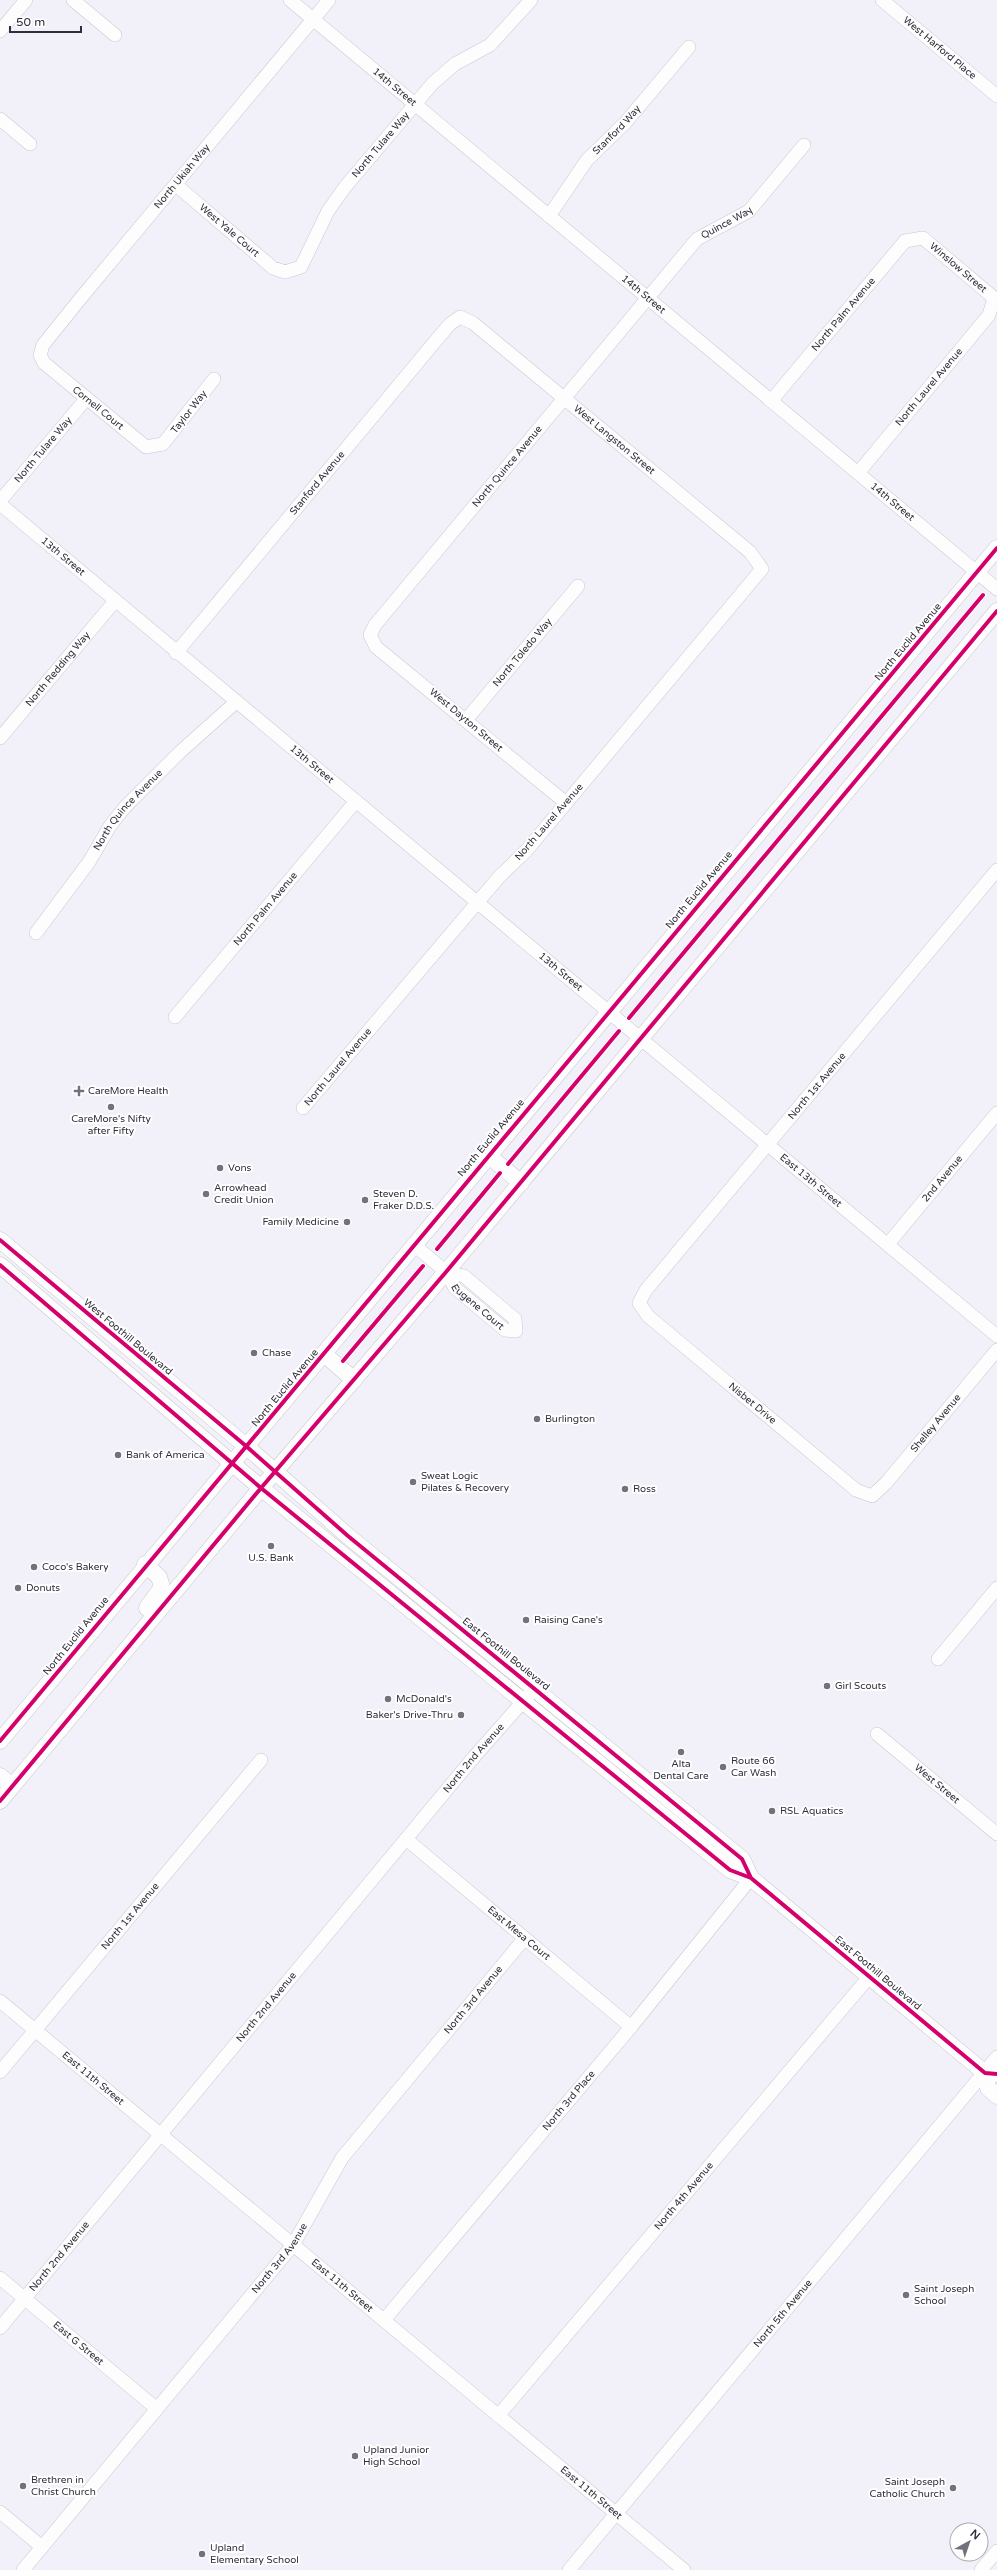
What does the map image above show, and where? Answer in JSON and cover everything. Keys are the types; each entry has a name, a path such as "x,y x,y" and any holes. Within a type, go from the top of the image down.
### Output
{"main road":[{"name":"North Euclid Avenue","path":"0,1741 145,1564 324,1354 413,1244 997,548"},
{"path":"0,1801 6,1781 102,1678 261,1488 446,1272 997,611"},
{"path":"488,1155 520,1183"},
{"name":"West Foothill Boulevard","path":"0,1240 246,1446"},
{"path":"0,1254 43,1288 55,1286"},
{"path":"0,1265 233,1462"},
{"path":"324,1354 354,1380"},
{"name":"East Foothill Boulevard","path":"246,1446 274,1473 742,1859 751,1878"},
{"name":"East Foothill Boulevard","path":"233,1462 261,1488 730,1870 751,1878 869,1977 991,2074"},
{"path":"102,1678 123,1637 160,1594 162,1587 159,1577 145,1564"},
{"path":"991,2074 988,2088 997,2096"}],"street":[{"path":"0,31 26,0"},
{"path":"72,0 115,35"},
{"name":"14th Street","path":"290,0 997,589"},
{"name":"North Ukiah Way","path":"40,355 43,345 70,311 329,0"},
{"name":"North Tulare Way","path":"285,272 301,267 328,211 345,188 434,83 456,64 490,45 531,0"},
{"name":"West Harford Place","path":"882,0 997,96"},
{"name":"Stanford Way","path":"549,216 587,160 625,123 689,47"},
{"path":"0,119 30,144"},
{"name":"Quince Way","path":"647,298 697,240 749,211 804,145"},
{"name":"West Yale Court","path":"176,185 273,268 285,272"},
{"name":"Winslow Street","path":"922,238 994,298"},
{"name":"North Palm Avenue","path":"771,401 905,241 922,238"},
{"name":"North Quince Avenue","path":"370,635 375,625 647,298"},
{"name":"North Laurel Avenue","path":"858,473 989,315 994,298"},
{"name":"West Langston Street","path":"460,317 473,323 750,552 762,569"},
{"name":"Stanford Avenue","path":"176,653 438,338 450,324 460,317"},
{"name":"Cornell Court","path":"40,355 44,363 146,447 163,444"},
{"name":"Taylor Way","path":"163,444 214,379"},
{"name":"North Tulare Way","path":"0,501 86,399"},
{"name":"13th Street","path":"0,504 176,653 624,1025"},
{"name":"North Laurel Avenue","path":"303,1108 499,877 526,851 762,569"},
{"name":"North Toledo Way","path":"466,720 578,586"},
{"name":"North Redding Way","path":"0,738 115,601"},
{"name":"West Dayton Street","path":"370,635 376,647 566,803"},
{"name":"North Quince Avenue","path":"36,932 89,862 110,826 125,807 180,752 236,702"},
{"name":"North Palm Avenue","path":"176,1017 356,801"},
{"name":"North 1st Avenue","path":"640,1303 646,1290 997,870"},
{"name":"East 13th Street","path":"624,1025 997,1336"},
{"name":"2nd Avenue","path":"888,1244 997,1113"},
{"name":"Eugene Court","path":"413,1244 446,1272 455,1288 505,1330 516,1331 515,1319 487,1295 464,1276 446,1272"},
{"name":"Nisbet Drive","path":"640,1303 648,1316 856,1490 872,1496"},
{"name":"Shelley Avenue","path":"872,1496 886,1483 997,1350"},
{"path":"938,1659 997,1588"},
{"name":"North 2nd Avenue","path":"0,2328 406,1840 535,1688"},
{"name":"West Street","path":"877,1734 997,1834"},
{"name":"North 1st Avenue","path":"0,2072 261,1760"},
{"name":"East Mesa Court","path":"406,1840 630,2027"},
{"name":"North 3rd Place","path":"384,2320 630,2027 751,1878"},
{"name":"North 3rd Avenue","path":"23,2570 294,2245 342,2158 524,1939"},
{"name":"North 4th Avenue","path":"498,2416 869,1977"},
{"name":"East 11th Street","path":"0,2001 684,2570"},
{"name":"North 5th Avenue","path":"569,2570 991,2074 997,2057"},
{"name":"East G Street","path":"0,2278 157,2409"},
{"path":"0,2512 42,2547"},
{"path":"981,2570 997,2551"}],"cycle path":[{"path":"0,1741 997,548"},
{"path":"629,1018 983,595"},
{"path":"0,1801 261,1488 446,1272 997,611"},
{"path":"508,1164 619,1031"},
{"path":"437,1249 500,1173"},
{"path":"0,1240 246,1446 348,1536 742,1859 751,1878"},
{"path":"0,1265 261,1488 730,1870 751,1878 985,2073 997,2074"},
{"path":"343,1361 423,1266"}],"place":[{"name":"CareMore Health","path":"79,1091"},
{"name":"CareMore's Nifty after Fifty","path":"111,1107"},
{"name":"Vons","path":"220,1168"},
{"name":"Arrowhead Credit Union","path":"206,1194"},
{"name":"Steven D. Fraker D.D.S.","path":"365,1200"},
{"name":"Family Medicine","path":"347,1222"},
{"name":"Chase","path":"254,1353"},
{"name":"Burlington","path":"537,1419"},
{"name":"Bank of America","path":"118,1455"},
{"name":"Sweat Logic Pilates & Recovery","path":"413,1482"},
{"name":"Ross","path":"625,1489"},
{"name":"U.S. Bank","path":"271,1546"},
{"name":"Coco's Bakery","path":"34,1567"},
{"name":"Donuts","path":"18,1588"},
{"name":"Raising Cane's","path":"526,1620"},
{"name":"Girl Scouts","path":"827,1686"},
{"name":"McDonald's","path":"388,1699"},
{"name":"Baker's Drive-Thru","path":"461,1715"},
{"name":"Alta Dental Care","path":"681,1752"},
{"name":"Route 66 Car Wash","path":"723,1767"},
{"name":"RSL Aquatics","path":"772,1811"},
{"name":"Saint Joseph School","path":"906,2295"},
{"name":"Upland Junior High School","path":"355,2456"},
{"name":"Brethren in Christ Church","path":"23,2486"},
{"name":"Saint Joseph Catholic Church","path":"953,2488"},
{"name":"Upland Elementary School","path":"202,2554"}]}
